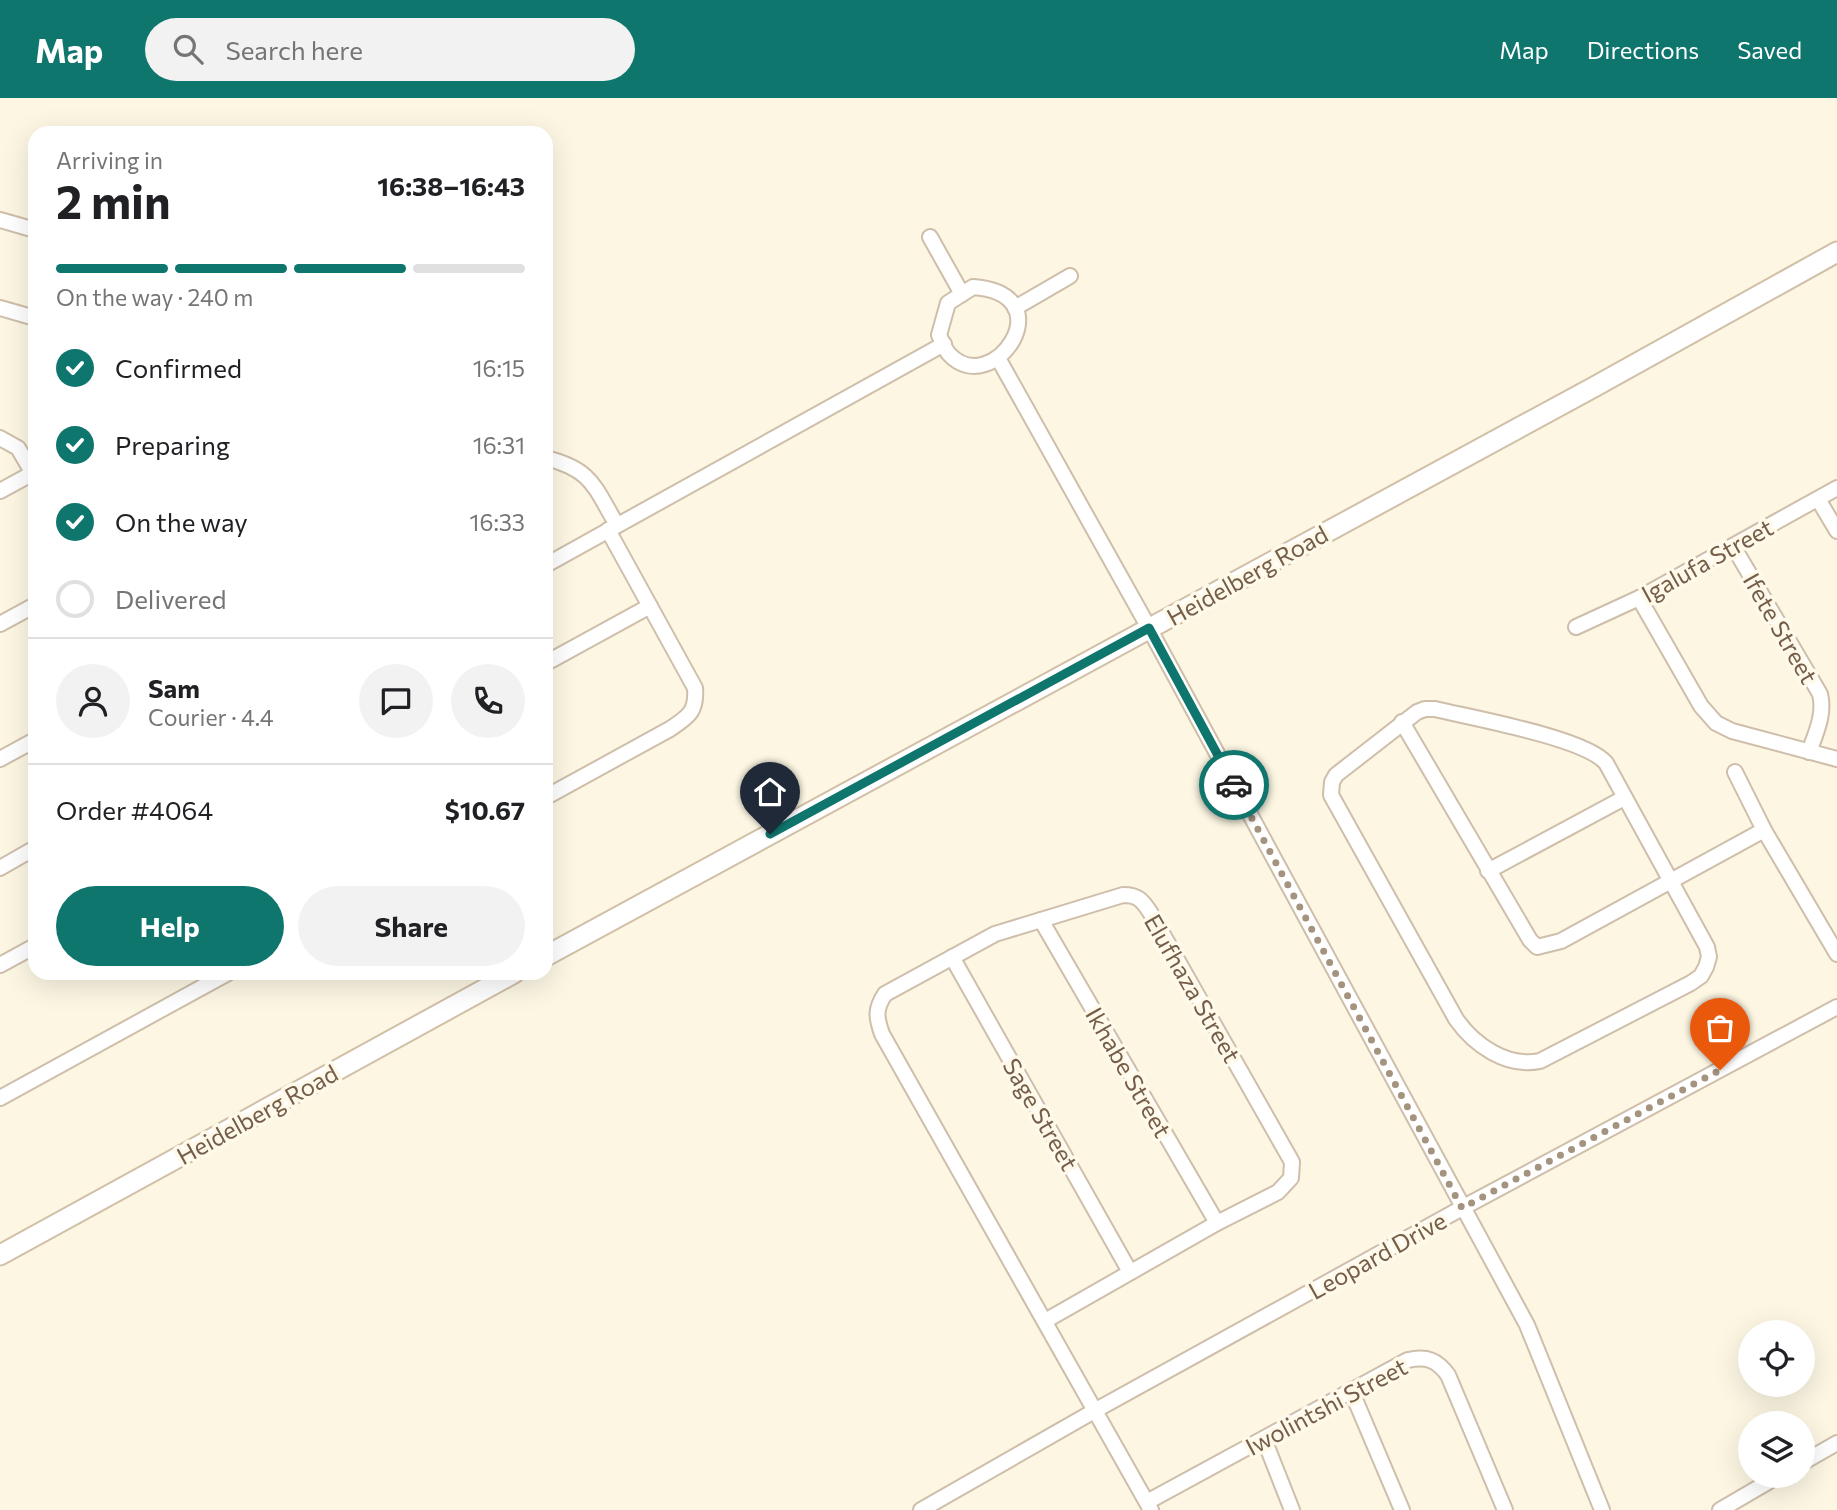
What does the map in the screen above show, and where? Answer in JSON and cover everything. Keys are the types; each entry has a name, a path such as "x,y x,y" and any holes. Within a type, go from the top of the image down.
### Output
{"main road":[{"name":"Heidelberg Road","path":"553,952 1594,387 1837,252"},
{"name":"Heidelberg Road","path":"0,1255 501,980"}],"street":[{"path":"0,220 28,228"},
{"path":"930,237 962,294"},
{"path":"1015,308 1070,276"},
{"path":"973,287 989,288 1003,294 1015,308 1018,328 1013,343 998,358 981,365 966,364 949,355 939,335 948,303 962,294 973,287"},
{"path":"0,308 28,316"},
{"path":"553,561 944,344"},
{"path":"998,358 1149,628 1531,1335 1602,1510"},
{"path":"0,438 18,448 28,465"},
{"path":"553,460 571,464 586,475 650,606 695,688 696,703 687,718 670,729 553,793"},
{"path":"0,491 28,478"},
{"name":"Igalufa Street","path":"1576,627 1639,598 1837,488"},
{"path":"1818,499 1837,531"},
{"name":"Ifete Street","path":"1734,546 1820,694 1821,716 1809,752"},
{"path":"1639,598 1701,706 1716,723 1732,731 1837,759"},
{"path":"553,659 650,606"},
{"path":"0,624 28,609"},
{"path":"1435,709 1567,741 1600,755 1624,798 1707,947 1709,957 1701,976 1666,997 1540,1061 1529,1063 1514,1061 1480,1045 1456,1019 1331,795 1332,782 1336,775 1417,712 1435,709"},
{"path":"1402,722 1488,871 1537,947 1562,941 1764,830"},
{"path":"0,759 28,744"},
{"path":"1735,772 1764,830 1837,954"},
{"path":"1488,871 1624,798"},
{"path":"0,868 28,852"},
{"name":"Elufhaza Street","path":"1045,1321 1284,1187 1293,1172 1292,1162 1150,912 1143,901 1134,895 1123,895 996,934 885,993 877,1007 876,1019 882,1034 1045,1321 1096,1410"},
{"name":"Ikhabe Street","path":"1041,920 1217,1223"},
{"path":"0,965 28,950"},
{"name":"Sage Street","path":"952,957 1130,1272"},
{"path":"0,1097 215,980"},
{"name":"Leopard Drive","path":"921,1510 1462,1208 1837,1007"},
{"name":"Iwolintshi Street","path":"1096,1410 1149,1506 1351,1390 1408,1360 1422,1357 1440,1364 1454,1386 1505,1510"},
{"path":"1351,1390 1402,1510"},
{"path":"1264,1439 1292,1510"},
{"path":"1815,1456 1837,1443"},
{"path":"1720,1510 1758,1488"}],"way so far":[{"path":"1234,785 1462,1208 1720,1070"}],"route":[{"path":"770,834 1149,628 1234,785"}]}
